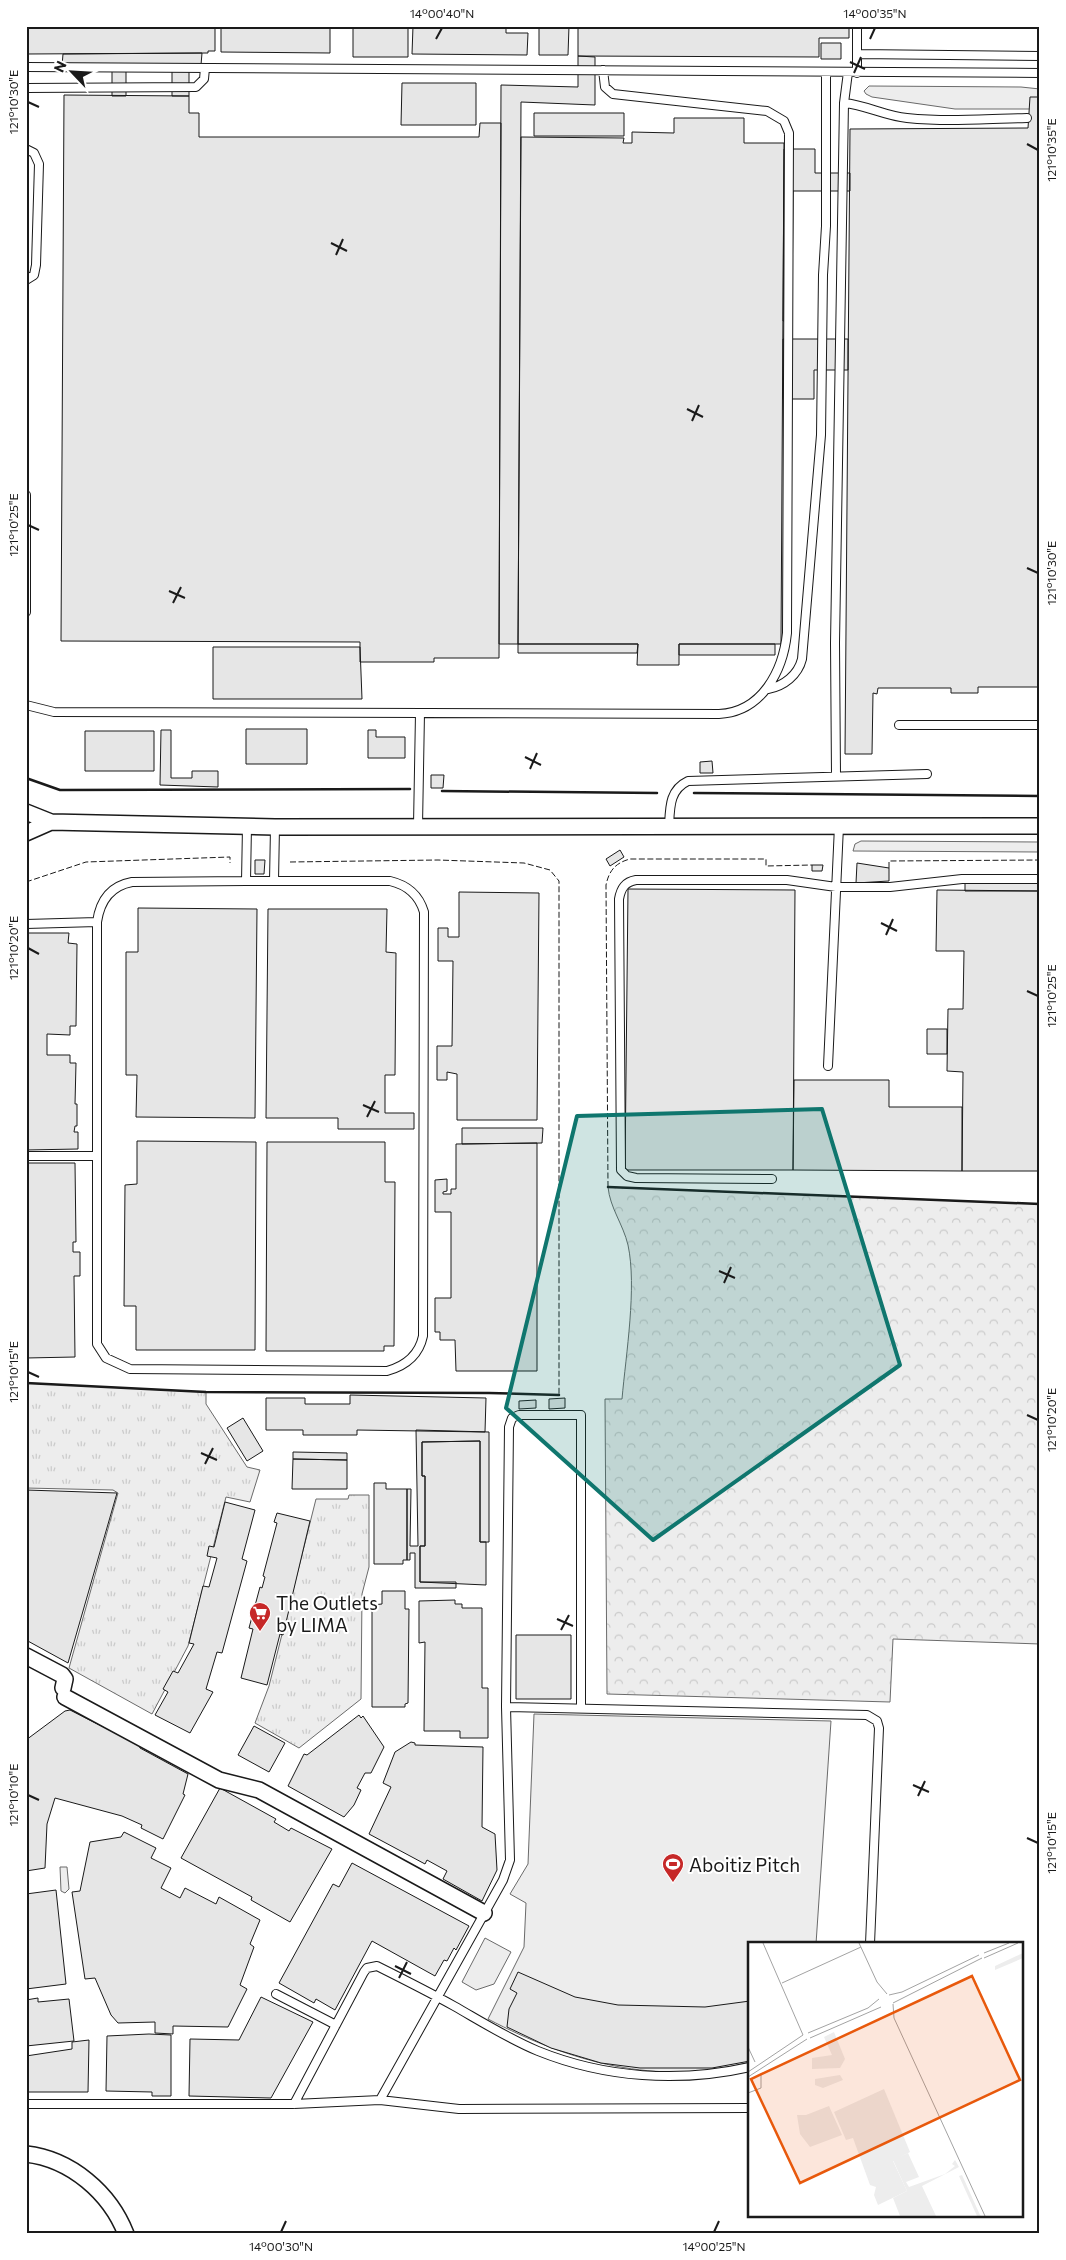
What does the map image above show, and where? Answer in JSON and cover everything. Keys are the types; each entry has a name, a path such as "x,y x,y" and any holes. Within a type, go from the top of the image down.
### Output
{"street":[{"path":"26,812 50,822 275,827 1040,826"},
{"path":"26,833 50,822"},
{"path":"26,1656 62,1675 65,1683 64,1693 219,1780 259,1790 484,1913"},
{"path":"26,2154 50,2160 88,2181 103,2194 114,2210 126,2234"}],"lane":[{"path":"857,26 857,72"},
{"path":"857,54 1040,56"},
{"path":"26,67 1040,73"},
{"path":"26,88 192,88 202,83 205,68"},
{"path":"26,705 54,712 731,713 741,710 768,689 783,660 787,633 789,133 784,121 767,111 613,94 605,87 603,70"},
{"path":"836,775 835,643 844,103 848,72"},
{"path":"768,689 778,687 792,677 802,658 821,435 823,275 826,226 826,73"},
{"path":"844,103 859,105 888,115 908,118 1027,118"},
{"path":"26,149 34,153 39,164 36,266 34,275 26,280"},
{"path":"26,496 26,612"},
{"path":"418,826 420,712"},
{"path":"900,725 1040,725"},
{"path":"669,827 673,796 679,787 688,781 836,775 927,774"},
{"path":"246,881 247,826"},
{"path":"828,1066 839,826"},
{"path":"274,881 275,827"},
{"path":"772,1179 636,1178 627,1176 621,1170 619,899 622,888 636,880 786,880 836,887 890,887 962,879 1040,879"},
{"path":"274,881 396,883 414,894 424,912 423,1336 419,1348 403,1365 387,1371 130,1369 113,1363 100,1351 96,1335 97,922 105,897 115,887 122,884 274,881"},
{"path":"26,924 97,922"},
{"path":"26,1156 97,1156"},
{"path":"380,2100 503,1880 510,1860 506,1707 510,1422 519,1415 582,1415 581,1708"},
{"path":"506,1707 867,1714 873,1717 879,1728 870,1942"},
{"path":"294,2104 364,1972 372,1966 377,1966 437,1996 522,2044 556,2057 599,2069 660,2076 712,2074 748,2067"},
{"path":"276,1994 336,2025"},
{"path":"26,2104 294,2104 380,2100 459,2109 748,2108"}],"highlighted area":[{"path":"822,1109 900,1365 653,1540 506,1408 577,1116"}],"green space":[{"path":"869,86 1021,87 1040,89 1040,109 955,109 872,97 864,91"},
{"path":"861,841 1040,842 1040,852 853,851 855,844"},
{"path":"608,1187 1040,1204 1040,1644 893,1639 890,1702 607,1694 605,1399 622,1399 631,1300 628,1245 611,1202"},
{"path":"26,1383 206,1392 206,1404 247,1467 260,1470 250,1502 226,1497 188,1646 152,1714 69,1668 118,1493 113,1490 26,1488"},
{"path":"349,1495 369,1495 369,1567 362,1594 361,1699 299,1748 255,1723 269,1686 316,1499 348,1499"},
{"name":"Aboitiz Pitch","path":"534,1714 831,1721 816,1942 748,1942 748,2062 715,2069 681,2072 648,2071 615,2066 582,2058 550,2047 488,2019 524,1947 526,1903 510,1894 528,1864"},
{"path":"60,1867 67,1867 69,1889 65,1893 61,1891"},
{"path":"485,1938 511,1952 494,1984 476,1990 462,1982"}],"building":[{"path":"26,26 215,26 215,51 208,51 208,53 26,54"},
{"path":"221,26 330,26 330,53 221,52"},
{"path":"353,26 408,26 408,57 353,57"},
{"path":"413,26 506,26 506,33 528,33 527,55 412,54"},
{"path":"539,26 569,26 568,55 539,55"},
{"path":"578,26 849,26 849,38 819,38 819,57 578,56"},
{"path":"821,43 841,43 841,59 821,59"},
{"path":"202,53 201,65 189,65 189,96 172,96 172,65 126,66 126,96 112,96 112,66 62,66 63,54"},
{"path":"578,56 595,57 595,105 521,102 518,644 499,644 501,85 578,87"},
{"path":"402,83 476,83 476,125 401,125"},
{"path":"64,95 189,96 189,113 199,113 199,137 479,137 480,123 501,123 499,658 434,658 434,662 360,662 360,642 61,641"},
{"path":"1030,97 1040,97 1040,687 978,687 978,693 951,693 951,688 878,688 877,694 873,693 872,754 845,754 850,129 1028,128"},
{"path":"534,113 624,113 624,136 534,136"},
{"path":"674,118 744,118 744,143 784,143 781,644 679,644 679,665 637,665 638,644 518,644 521,137 624,138 623,143 632,143 632,132 674,133"},
{"path":"784,149 815,149 815,173 850,173 850,191 793,191 792,320 783,321"},
{"path":"783,339 848,339 848,370 814,370 814,399 783,399"},
{"path":"518,644 638,644 637,653 518,653"},
{"path":"679,644 775,644 775,655 679,655"},
{"path":"213,647 360,647 362,699 213,699"},
{"path":"246,729 307,729 307,764 246,764"},
{"path":"161,730 171,730 171,778 192,778 192,771 218,771 218,787 160,785"},
{"path":"368,730 376,730 376,737 405,737 405,758 368,758"},
{"path":"85,731 154,731 154,771 85,771"},
{"path":"712,761 713,773 700,773 700,762"},
{"path":"431,775 444,775 443,788 431,788"},
{"path":"620,850 624,857 610,866 606,859"},
{"path":"255,860 265,860 264,874 255,874"},
{"path":"857,863 889,868 889,881 856,883"},
{"path":"812,865 823,865 822,871 812,871"},
{"path":"965,881 1040,882 1040,891 965,891"},
{"path":"628,889 795,890 793,1170 625,1170"},
{"path":"937,890 1040,891 1040,1171 962,1171 963,1072 947,1071 948,1009 963,1009 964,951 936,951"},
{"path":"459,892 539,893 537,1120 457,1120 457,1074 447,1072 447,1080 437,1080 437,1046 452,1046 453,961 438,961 438,928 448,928 448,937 459,937"},
{"path":"138,908 257,909 255,1118 136,1117 137,1075 126,1075 126,952 138,952"},
{"path":"268,909 387,909 386,952 396,953 395,1075 385,1075 385,1113 414,1113 414,1129 338,1129 338,1118 266,1118"},
{"path":"28,933 69,933 68,943 77,944 76,1026 70,1026 70,1035 47,1034 47,1055 70,1055 70,1063 76,1063 75,1104 77,1104 77,1126 75,1126 74,1132 78,1132 78,1149 26,1150"},
{"path":"927,1029 947,1029 947,1054 927,1054"},
{"path":"794,1080 889,1080 889,1107 962,1107 962,1171 793,1170"},
{"path":"462,1128 543,1128 542,1143 462,1144"},
{"path":"137,1141 256,1142 255,1350 136,1350 136,1306 124,1306 125,1185 137,1184"},
{"path":"267,1142 385,1142 385,1182 395,1182 394,1346 384,1346 384,1351 266,1351"},
{"path":"537,1143 537,1371 456,1371 455,1340 440,1340 440,1332 435,1332 435,1298 451,1298 451,1212 435,1212 435,1180 447,1179 447,1191 443,1192 443,1194 451,1194 451,1189 456,1189 456,1144"},
{"path":"26,1163 75,1163 76,1242 73,1242 73,1252 80,1252 80,1276 74,1276 75,1357 26,1358"},
{"path":"350,1395 486,1398 485,1432 357,1430 357,1435 303,1435 303,1430 266,1430 266,1398 305,1398 305,1404 350,1404"},
{"path":"565,1398 565,1408 549,1409 549,1399"},
{"path":"536,1400 536,1408 519,1409 519,1401"},
{"path":"243,1418 263,1451 247,1461 227,1428"},
{"path":"416,1430 489,1432 489,1542 480,1542 480,1441 422,1442 422,1476 425,1476 425,1546 420,1546 420,1582 456,1582 456,1588 415,1588 415,1553 410,1553 410,1560 407,1560 407,1489 411,1489 410,1546 418,1546"},
{"path":"480,1441 480,1542 486,1542 486,1585 420,1582 420,1546 425,1546 425,1476 422,1476 422,1442"},
{"path":"293,1452 347,1453 347,1460 293,1459"},
{"path":"293,1459 347,1460 347,1489 292,1489"},
{"path":"374,1483 386,1483 386,1489 407,1489 407,1560 403,1560 403,1564 374,1564"},
{"path":"26,1490 117,1493 68,1663 26,1640"},
{"path":"225,1502 255,1510 242,1559 247,1561 222,1653 217,1652 206,1689 213,1692 190,1733 155,1715 168,1692 163,1689 173,1671 178,1673 194,1644 189,1643 203,1586 209,1587 217,1558 207,1556 209,1546 214,1547"},
{"path":"277,1513 310,1521 283,1635 280,1634 267,1685 241,1678 253,1629 249,1628 260,1587 262,1588 265,1577 263,1576 277,1523 274,1522"},
{"path":"382,1591 405,1591 405,1609 409,1609 408,1703 405,1704 405,1707 372,1707 372,1605 382,1604"},
{"path":"455,1600 455,1604 462,1604 462,1608 482,1608 482,1688 488,1688 488,1738 460,1738 460,1731 424,1731 425,1642 419,1643 419,1601"},
{"path":"516,1635 571,1635 571,1699 516,1699"},
{"path":"70,1710 139,1745 140,1748 188,1774 183,1794 185,1795 163,1839 141,1828 142,1825 122,1816 55,1798 47,1824 45,1868 26,1871 26,1740 65,1711"},
{"path":"359,1715 361,1718 363,1716 384,1747 371,1773 365,1773 357,1788 361,1790 354,1805 344,1817 288,1786 304,1754 307,1755"},
{"path":"254,1726 285,1743 269,1772 238,1755"},
{"path":"411,1742 415,1743 415,1745 483,1747 482,1827 495,1834 497,1870 482,1901 443,1879 447,1871 427,1860 425,1864 369,1834 391,1787 383,1783 395,1752"},
{"path":"220,1788 276,1819 274,1822 289,1831 291,1828 332,1849 290,1922 251,1900 252,1897 181,1858"},
{"path":"124,1832 156,1848 151,1858 171,1868 161,1888 180,1898 185,1888 216,1904 219,1897 260,1920 250,1944 254,1947 240,1985 247,1989 228,2027 173,2026 173,2034 155,2033 155,2022 118,2023 111,2015 95,1978 85,1979 72,1892 80,1891 90,1842 121,1837"},
{"path":"352,1863 469,1926 456,1950 454,1948 447,1961 444,1960 435,1976 372,1941 335,2010 316,1999 314,2003 279,1983 333,1884 339,1887"},
{"path":"56,1890 66,1984 26,1989 26,1894"},
{"path":"518,1972 575,1997 618,2005 705,2007 748,2001 748,2061 712,2068 640,2068 601,2063 551,2048 507,2027 509,2009 517,1993 510,1989"},
{"path":"261,1997 313,2022 271,2098 189,2096 190,2039 239,2040"},
{"path":"38,1998 38,2002 69,1999 74,2041 26,2046 26,2000"},
{"path":"171,2035 171,2096 152,2096 152,2092 106,2091 107,2036"},
{"path":"89,2040 88,2092 26,2092 26,2056 72,2049 72,2042"}],"fence":[{"path":"26,882 86,862 230,857 230,863"},
{"path":"608,1187 606,885 611,872 617,865 630,859 766,859 766,866 812,865"},
{"path":"290,862 438,860 524,863 550,870 559,881 559,1395"},
{"path":"889,868 889,861 1040,860"}],"wall":[{"path":"26,778 60,790 410,789"},
{"path":"442,791 657,793"},
{"path":"694,793 1040,796"},
{"path":"608,1187 1040,1204"},
{"path":"26,1383 206,1392 559,1395"}],"place":[{"name":"The Outlets by LIMA","path":"260,1632"},
{"name":"Aboitiz Pitch","path":"673,1883"}]}
